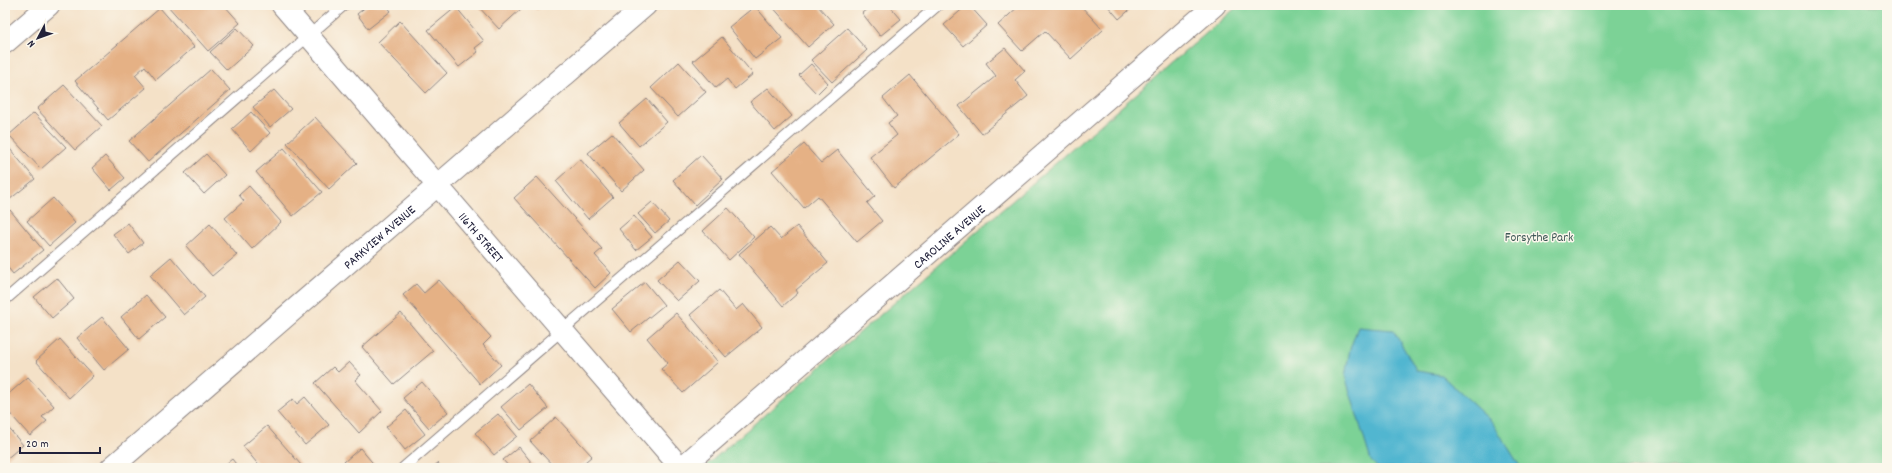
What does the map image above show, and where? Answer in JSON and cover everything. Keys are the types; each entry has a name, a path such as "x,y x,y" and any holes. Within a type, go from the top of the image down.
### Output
{"street":[{"path":"5,43 49,5"},
{"name":"116TH STREET","path":"282,5 681,468"},
{"name":"PARKVIEW AVENUE","path":"111,468 646,5"},
{"name":"CAROLINE AVENUE","path":"681,468 1215,5"}],"lane":[{"path":"5,300 344,5"},
{"path":"403,468 938,5"}],"green space":[{"name":"Forsythe Park","path":"1239,5 1887,5 1887,468 703,468"}],"water":[{"path":"1358,327 1393,330 1417,371 1441,375 1492,422 1521,468 1378,468 1371,461 1345,376 1350,349"}],"building":[{"path":"167,5 224,5 240,23 208,51"},
{"path":"368,5 386,5 391,11 368,29 357,14"},
{"path":"477,5 520,5 522,8 499,29"},
{"path":"532,5 543,5 537,10"},
{"path":"771,5 817,5 834,24 808,47"},
{"path":"872,5 889,5 901,19 880,36 862,13"},
{"path":"967,5 969,5 987,25 963,46 944,25"},
{"path":"1020,5 1080,5 1103,30 1071,59 1045,31 1022,51 998,25"},
{"path":"1107,5 1135,5 1119,19"},
{"path":"755,6 782,38 755,59 729,27"},
{"path":"456,7 484,41 475,48 478,52 459,67 428,30"},
{"path":"160,8 194,47 156,80 145,66 135,75 146,88 108,120 75,81"},
{"path":"400,21 447,73 426,93 378,42"},
{"path":"237,28 254,46 227,70 210,52"},
{"path":"847,28 867,50 832,82 811,60"},
{"path":"722,37 753,74 735,89 727,79 716,88 693,61"},
{"path":"1005,48 1025,71 1015,80 1028,96 982,134 959,106 996,76 986,63"},
{"path":"679,62 706,92 678,117 651,88"},
{"path":"811,64 828,83 817,94 799,75"},
{"path":"211,69 230,90 148,162 129,141"},
{"path":"910,75 959,134 894,188 870,157 897,135 888,123 897,116 883,98"},
{"path":"64,85 102,126 75,150 37,109"},
{"path":"768,88 792,116 775,131 750,102"},
{"path":"274,90 291,109 270,127 253,107"},
{"path":"647,99 667,122 639,146 619,123"},
{"path":"251,112 270,133 251,151 232,129"},
{"path":"34,113 66,147 41,169 9,135"},
{"path":"315,117 357,163 329,189 287,143"},
{"path":"612,133 644,170 621,191 588,153"},
{"path":"5,143 35,179 9,200 5,195"},
{"path":"804,144 821,163 837,150 875,196 867,203 882,221 857,242 818,196 804,208 772,171"},
{"path":"284,148 322,192 293,216 256,172"},
{"path":"206,154 225,175 204,194 185,173"},
{"path":"701,155 723,179 695,205 673,180"},
{"path":"105,156 125,178 111,190 92,168"},
{"path":"580,159 613,197 588,219 556,181"},
{"path":"537,177 602,249 595,255 611,273 595,288 514,198"},
{"path":"249,186 281,222 252,249 225,218 244,201 239,195"},
{"path":"53,198 75,223 49,246 27,221"},
{"path":"652,202 669,221 655,233 638,214"},
{"path":"728,208 754,237 729,260 703,231"},
{"path":"10,210 43,250 13,274 5,264 5,214"},
{"path":"634,216 652,237 636,250 619,229"},
{"path":"128,223 143,243 129,254 113,234"},
{"path":"210,224 237,255 212,276 186,246"},
{"path":"797,226 828,263 796,290 798,293 783,306 739,254 770,227 781,239"},
{"path":"171,257 205,297 184,315 150,275"},
{"path":"680,260 700,281 677,301 657,280"},
{"path":"57,278 74,299 52,318 34,297"},
{"path":"439,280 491,337 483,345 501,365 480,384 403,295 416,284 424,293"},
{"path":"645,282 664,305 631,332 612,309"},
{"path":"719,290 736,310 743,304 762,327 726,357 690,315"},
{"path":"146,295 165,317 139,339 121,317"},
{"path":"401,313 433,351 394,384 362,347"},
{"path":"676,313 718,362 683,393 661,369 668,363 647,338"},
{"path":"102,317 129,349 104,370 77,338"},
{"path":"60,339 93,376 69,398 36,361"},
{"path":"349,362 361,375 355,380 382,411 359,433 315,383 333,367 338,372"},
{"path":"28,377 54,406 42,417 47,421 30,436 5,408 5,397"},
{"path":"422,382 448,412 429,428 403,398"},
{"path":"528,384 548,408 521,430 501,407"},
{"path":"305,397 329,425 305,445 277,412 293,399 297,404"},
{"path":"406,410 425,434 405,450 386,427"},
{"path":"498,414 517,436 494,455 475,433"},
{"path":"556,417 592,456 578,468 555,468 530,441"},
{"path":"5,424 23,445 5,460"},
{"path":"267,426 301,465 297,468 261,468 243,446"},
{"path":"519,447 536,468 510,468 503,460"},
{"path":"360,448 377,468 350,468 344,462"},
{"path":"232,459 239,468 221,468"},
{"path":"438,463 442,468 431,468"}]}
